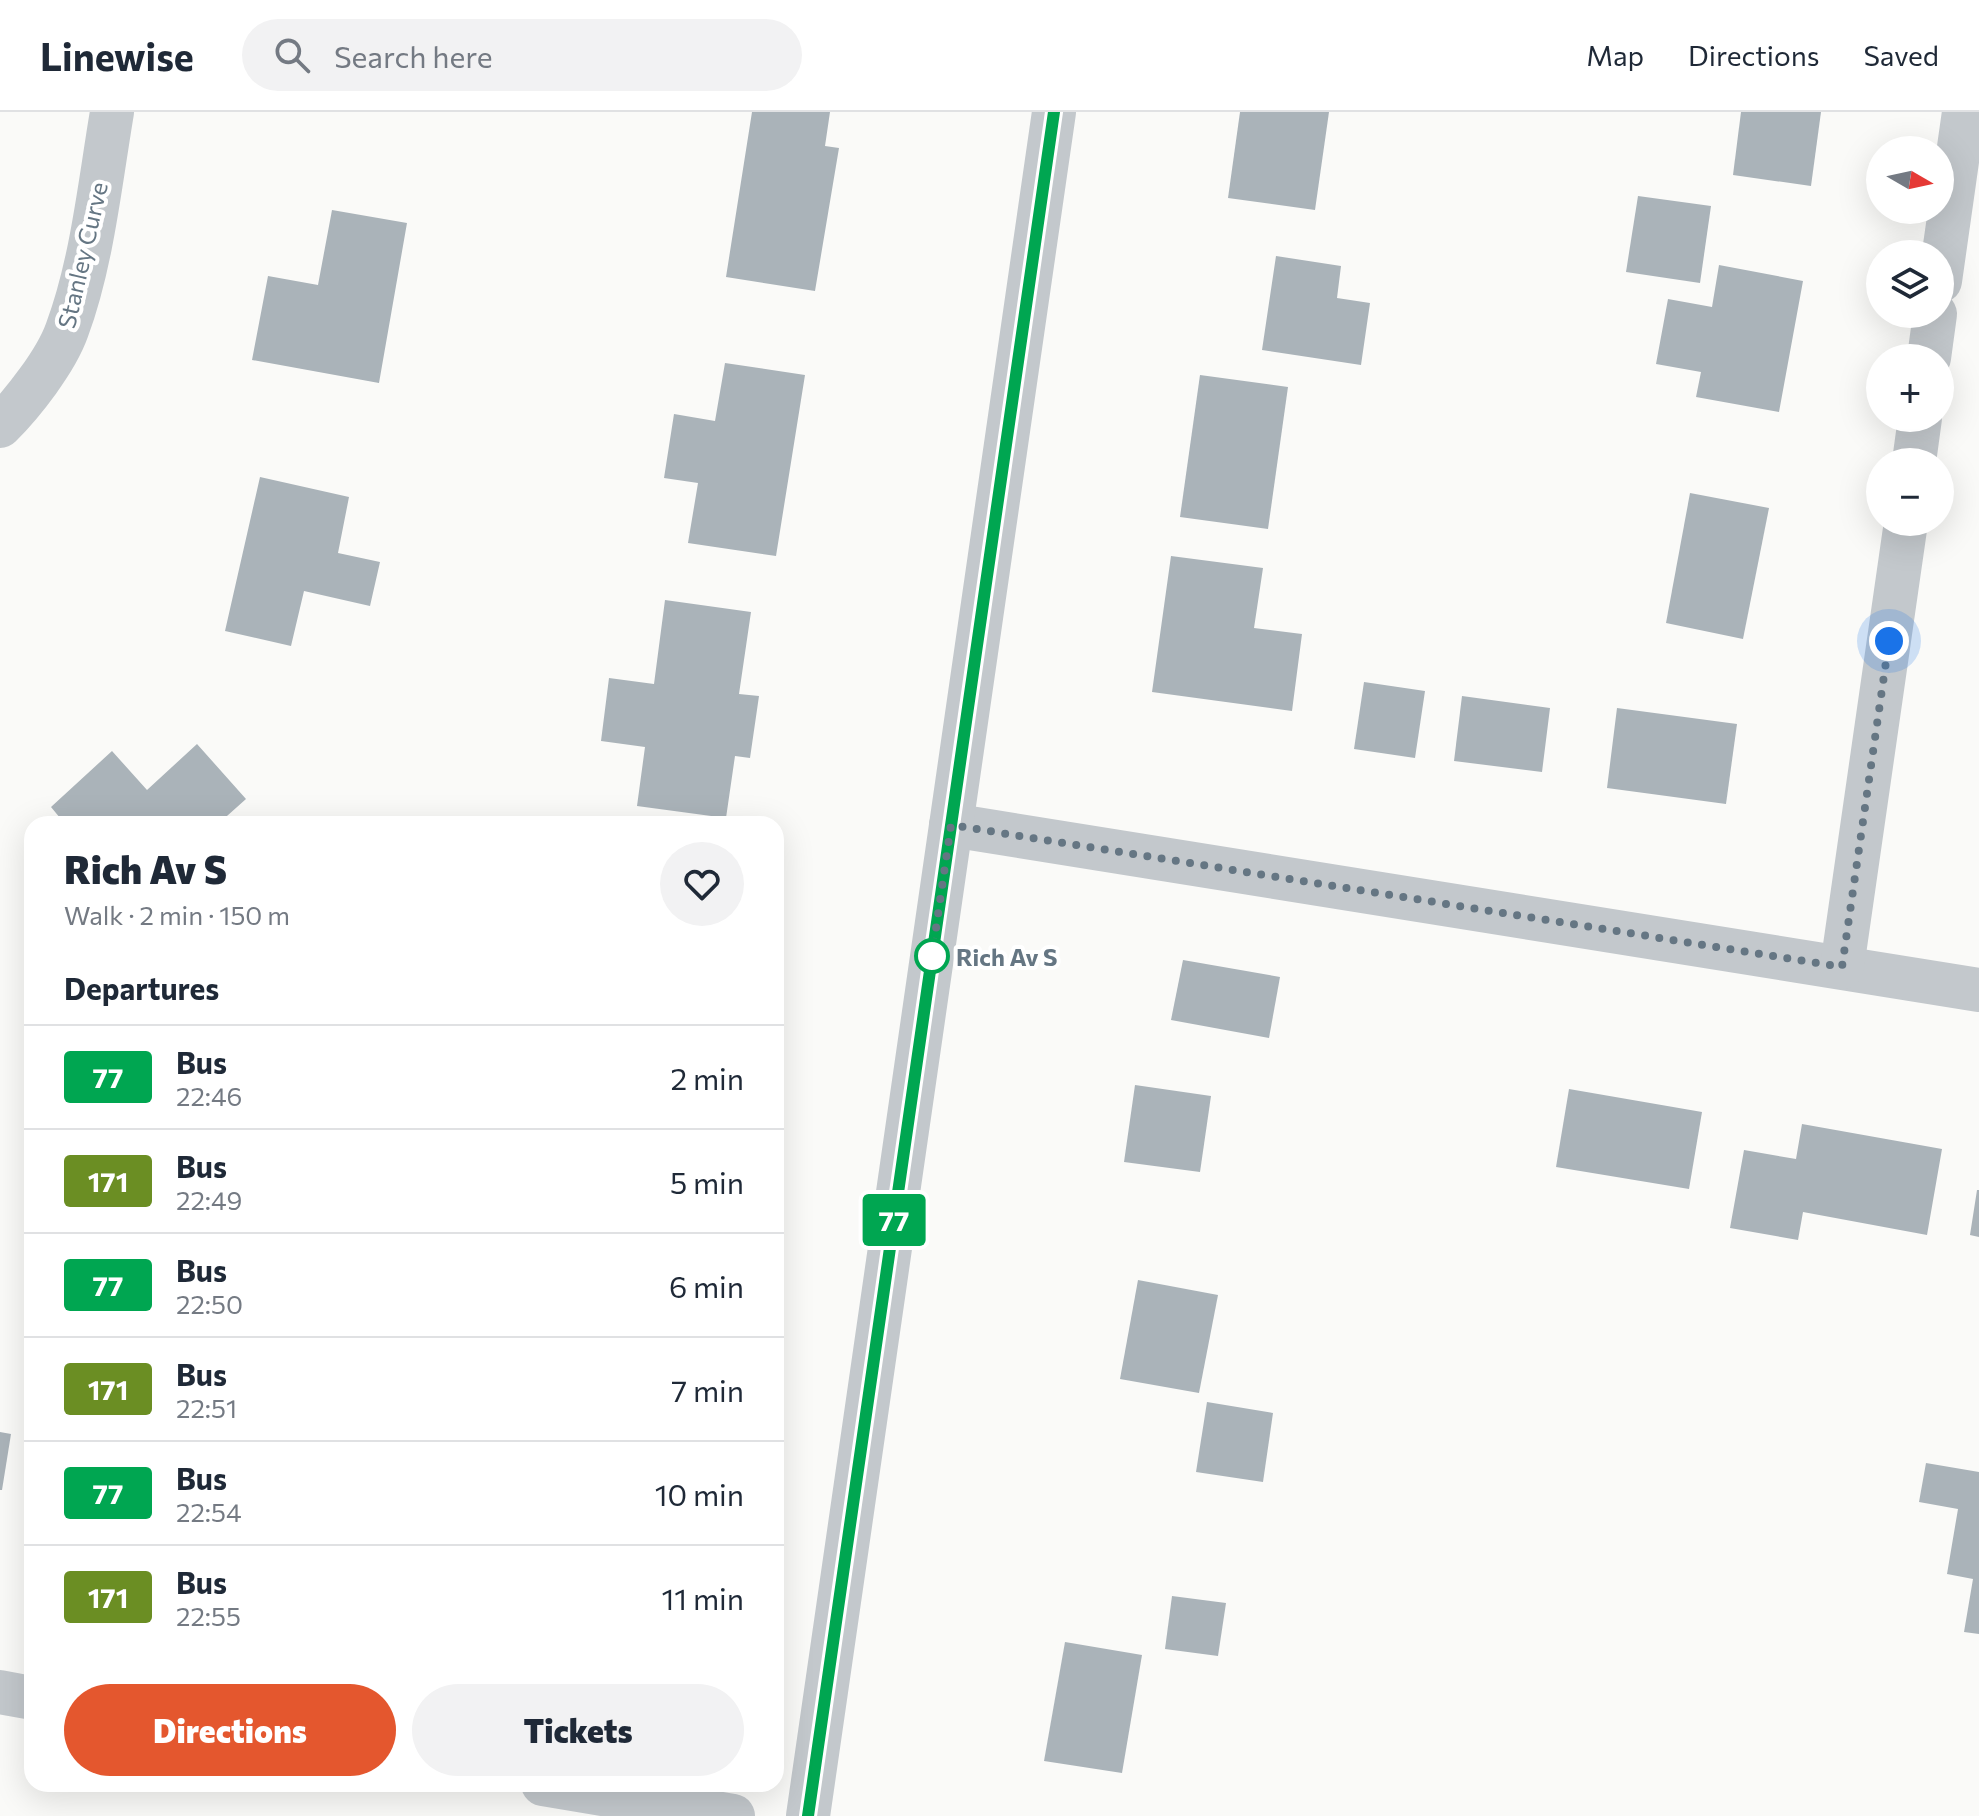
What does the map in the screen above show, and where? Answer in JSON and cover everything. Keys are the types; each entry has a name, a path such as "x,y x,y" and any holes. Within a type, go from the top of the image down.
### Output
{"street":[{"name":"Stanley Curve","path":"0,426 25,402 67,332 87,255 112,112"},
{"path":"808,1816 1054,112"},
{"path":"1946,240 1964,112"},
{"path":"1842,967 1904,536"},
{"path":"951,825 1979,990"},
{"path":"0,1692 24,1696"},
{"path":"590,1792 733,1816"}],"building":[{"path":"752,112 830,112 825,146 839,148 815,291 726,277"},
{"path":"1240,112 1329,112 1315,210 1228,198"},
{"path":"1741,112 1821,112 1811,186 1733,175"},
{"path":"1638,196 1711,206 1700,283 1626,272"},
{"path":"332,210 407,223 379,383 252,360 268,276 318,285"},
{"path":"1276,256 1341,266 1337,298 1370,303 1361,365 1262,350"},
{"path":"1719,265 1803,281 1779,412 1696,397 1701,372 1656,364 1668,299 1712,307"},
{"path":"725,363 805,375 776,556 688,543 698,483 664,478 674,414 715,421"},
{"path":"1200,375 1288,387 1268,529 1180,517"},
{"path":"260,477 349,497 338,553 380,562 370,606 304,591 291,646 225,631"},
{"path":"1690,493 1769,508 1743,639 1666,623"},
{"path":"1171,556 1263,568 1254,628 1302,634 1292,711 1152,692"},
{"path":"665,600 751,612 739,694 759,696 750,758 735,756 726,816 637,806 645,747 601,741 609,678 654,684"},
{"path":"1364,682 1425,691 1415,758 1354,749"},
{"path":"1462,696 1550,708 1542,772 1454,761"},
{"path":"1617,708 1737,724 1726,804 1607,788"},
{"path":"197,744 246,799 227,816 58,816 51,807 112,751 147,790"},
{"path":"1183,960 1280,977 1269,1038 1171,1020"},
{"path":"1135,1085 1211,1096 1200,1172 1124,1162"},
{"path":"1569,1089 1702,1112 1689,1189 1556,1167"},
{"path":"1802,1124 1942,1149 1927,1235 1803,1212 1798,1240 1730,1228 1744,1150 1796,1159"},
{"path":"1979,1190 1979,1237 1970,1235"},
{"path":"1138,1280 1218,1295 1199,1393 1120,1379"},
{"path":"1207,1402 1273,1413 1263,1482 1196,1472"},
{"path":"0,1432 11,1434 2,1490 0,1490"},
{"path":"1926,1463 1979,1472 1979,1634 1964,1632 1973,1579 1947,1574 1958,1509 1919,1502"},
{"path":"1172,1596 1226,1603 1218,1656 1165,1649"},
{"path":"1065,1642 1142,1655 1122,1773 1044,1761"}],"bus line":[{"name":"77","path":"808,1816 1054,112"}],"place":[{"name":"Rich Av S","path":"932,956"}],"route":[{"path":"932,956 951,825 1842,967 1889,641"}]}
